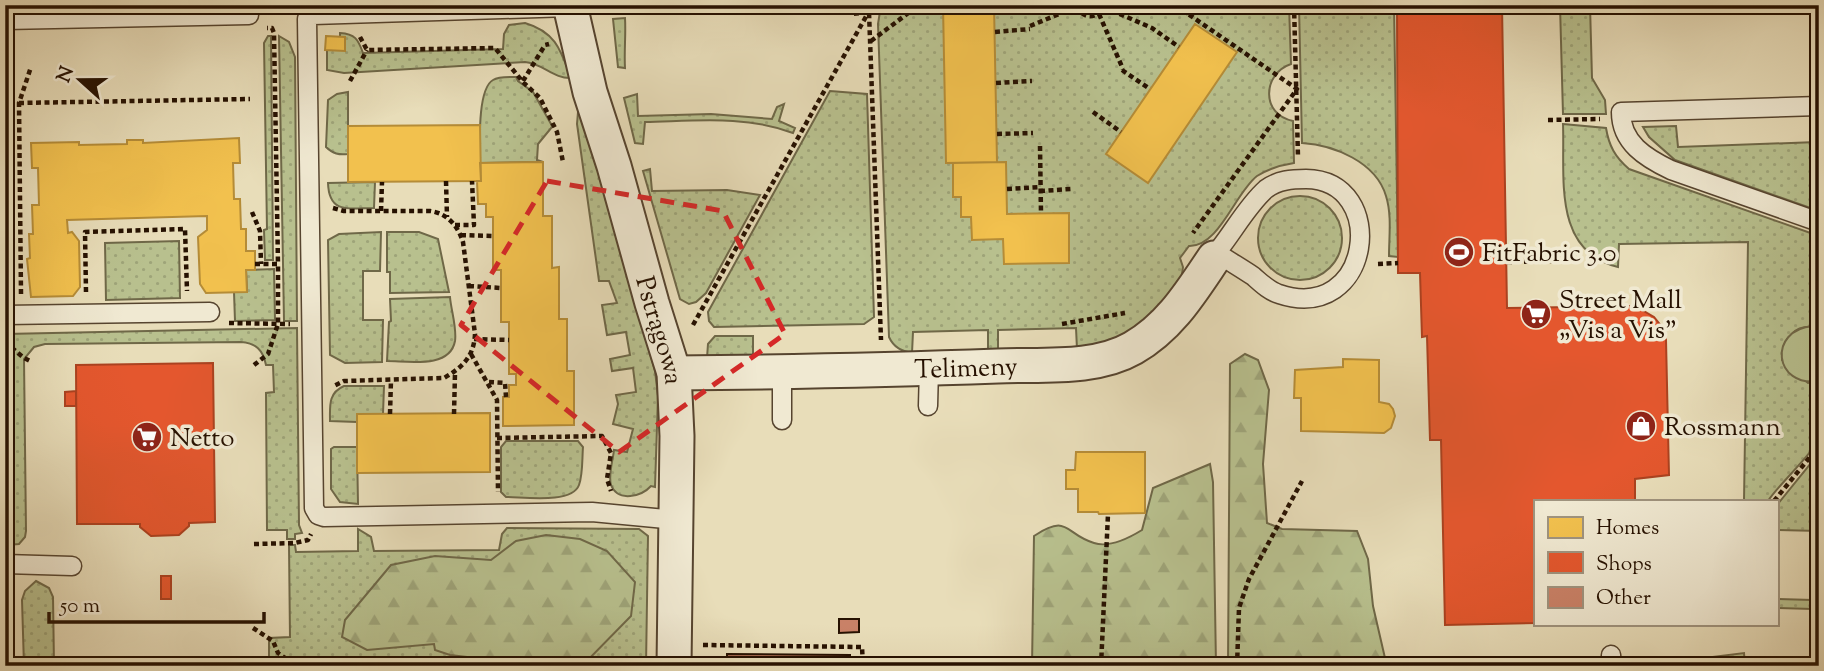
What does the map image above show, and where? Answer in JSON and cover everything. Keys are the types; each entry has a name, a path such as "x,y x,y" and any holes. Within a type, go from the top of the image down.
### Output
{"street":[{"name":"Pstrągowa","path":"570,6 590,92 674,373 677,436 674,666"},
{"name":"Telimeny","path":"674,373 929,369 1101,359 1131,349 1156,334 1177,310 1206,250"}],"lane":[{"path":"570,6 313,15 307,19 314,508 318,515 324,517 592,512 676,520"},
{"path":"5,20 255,21"},
{"path":"1819,106 1621,113 1621,127 1648,159 1671,170 1819,222"},
{"path":"1314,179 1331,184 1346,196 1355,210 1359,226 1360,248 1356,264 1344,282 1330,292 1313,297 1278,294 1206,250 1268,188 1284,180 1314,179"},
{"path":"5,315 210,312"},
{"path":"928,406 929,369"},
{"path":"782,372 782,420"},
{"path":"5,564 72,566"}],"path":[{"path":"830,5 853,14 869,12"},
{"path":"692,327 871,5"},
{"path":"871,41 919,5"},
{"path":"1175,5 1297,89"},
{"path":"1186,13 1268,5"},
{"path":"1294,5 1298,179"},
{"path":"995,32 1030,28 1076,6 1086,16 1099,14 1105,6 1152,28 1179,47"},
{"path":"869,12 882,369"},
{"path":"1099,14 1123,70 1150,89"},
{"path":"254,365 268,354 278,324 274,33 272,28 255,21"},
{"path":"354,31 367,50"},
{"path":"367,50 495,48 540,98 557,132 563,162"},
{"path":"350,81 367,50"},
{"path":"21,298 19,103 31,67"},
{"path":"523,82 531,68"},
{"path":"996,83 1032,81"},
{"path":"1206,250 1297,89"},
{"path":"19,103 250,99"},
{"path":"1093,112 1121,132"},
{"path":"1548,120 1605,119 1621,113"},
{"path":"997,134 1033,133"},
{"path":"1040,146 1041,213"},
{"path":"446,181 447,217"},
{"path":"455,225 474,225 472,181"},
{"path":"381,211 382,182"},
{"path":"1007,189 1071,189"},
{"path":"328,393 335,385 344,381 439,379 464,365 471,353 474,339 461,236 447,217 430,211 341,211 329,204"},
{"path":"252,212 260,231 258,264 278,264"},
{"path":"86,314 85,232 185,229 187,312"},
{"path":"461,236 493,236"},
{"path":"1507,262 1554,261"},
{"path":"469,286 501,288"},
{"path":"1062,324 1122,316 1130,311"},
{"path":"210,312 231,325 289,324"},
{"path":"474,339 509,340"},
{"path":"5,342 33,362"},
{"path":"471,353 497,400 499,514"},
{"path":"453,414 455,372"},
{"path":"390,414 391,380"},
{"path":"489,382 505,383 506,397"},
{"path":"497,438 601,436 611,453 607,479 609,488 615,495"},
{"path":"1775,500 1819,446"},
{"path":"1237,666 1239,608 1242,598 1249,579 1302,481"},
{"path":"1101,666 1108,514"},
{"path":"254,544 295,543"},
{"path":"253,628 273,641 278,653 288,660 338,666"},
{"path":"701,645 862,648 863,666"}],"highlighted area":[{"path":"547,181 723,211 785,334 619,452 461,325"}],"green space":[{"path":"881,5 1289,5 1291,64 1275,76 1269,94 1275,111 1293,121 1294,163 1257,176 1218,229 1200,244 1189,246 1180,258 1183,267 1181,281 1164,305 1128,336 1077,349 1076,328 998,330 998,351 988,351 988,330 913,332 912,353 905,351 896,346 889,337 878,24"},
{"path":"1299,5 1394,5 1398,257 1389,256 1388,203 1381,184 1373,174 1340,152 1302,143"},
{"path":"1560,5 1590,5 1592,78 1605,100 1606,114 1563,114"},
{"path":"625,18 625,68 618,67 613,19"},
{"path":"525,23 551,37 571,78 525,62 344,73 327,70 327,50 345,50 345,38 340,37 340,33 355,38 363,53 503,49 504,34 509,25"},
{"path":"268,36 271,36 273,260 265,260 264,230 267,229 264,43"},
{"path":"279,36 289,42 295,57 297,321 284,321"},
{"path":"516,77 533,92 552,127 538,144 537,160 543,162 480,163 480,118 484,94 493,80"},
{"path":"830,91 867,94 874,317 864,324 714,327 709,321 708,312"},
{"path":"348,92 348,154 339,154 326,147 328,100 337,94"},
{"path":"637,94 638,116 711,114 772,119 777,107 784,104 779,121 795,128 793,133 739,121 645,122 643,144 635,143 624,98"},
{"path":"578,112 582,113 655,371 658,396 655,487 651,486 642,493 630,496 614,491 610,477 614,450 627,452 633,429 613,424 618,404 616,395 636,392 633,368 612,371 610,359 630,355 626,332 607,335 602,305 617,303 609,281 599,281 577,124"},
{"path":"1819,121 1819,211 1675,160 1649,137 1643,127 1676,126 1678,147 1817,142"},
{"path":"1563,124 1606,128 1613,151 1629,169 1819,236 1819,328 1803,328 1792,334 1784,345 1782,360 1808,383 1819,381 1819,437 1811,451 1769,500 1744,500 1748,242 1619,244 1618,267 1597,258 1582,245 1572,229 1564,188"},
{"path":"650,169 652,191 727,190 760,195 706,293 696,302 689,304 680,299 643,171"},
{"path":"375,182 374,208 342,208 332,200 329,193 328,183"},
{"path":"1300,196 1323,203 1335,215 1342,238 1335,261 1323,273 1300,280 1277,273 1265,261 1258,238 1265,215 1277,203"},
{"path":"381,232 380,271 363,271 363,320 383,320 382,362 345,363 330,355 328,240 339,234"},
{"path":"387,232 419,232 438,239 449,292 390,293"},
{"path":"179,241 180,298 106,300 105,243"},
{"path":"274,269 275,320 235,321 234,292 247,291 246,270"},
{"path":"450,297 455,325 452,350 437,360 427,362 387,361 390,299"},
{"path":"1813,326 1819,328 1819,381 1804,381 1785,368 1783,347 1788,337 1798,330"},
{"path":"297,328 299,525 302,533 295,534 295,539 287,539 287,530 267,530 266,393 274,392 273,365 266,365 258,348 241,342 45,344 34,347 24,359 26,531 19,544 8,545 5,334"},
{"path":"715,336 753,336 753,357 707,358 708,344"},
{"path":"1245,354 1258,360 1269,390 1263,464 1267,523 1282,529 1357,531 1368,559 1373,606 1385,658 1379,666 1228,666 1230,364"},
{"path":"344,386 384,386 383,414 357,422 330,421 333,396"},
{"path":"506,441 578,441 583,447 579,485 575,491 558,497 506,497 501,492 501,447"},
{"path":"357,447 358,504 340,502 331,489 331,449"},
{"path":"1819,453 1819,531 1778,530 1778,504"},
{"path":"1210,464 1213,482 1216,666 1032,666 1034,536 1045,529 1060,526 1094,543 1112,543 1125,539 1142,530 1153,488"},
{"path":"507,528 639,529 648,536 646,666 123,666 269,663 269,638 290,637 289,545 295,545 296,552 358,551 358,529 371,537 374,551 499,550 502,534"},
{"path":"546,535 580,539 607,551 635,582 631,616 582,666 544,666 450,655 435,650 434,644 367,650 342,637 345,620 391,565 435,556 491,560 516,541"},
{"path":"36,581 49,588 53,597 54,666 24,666 22,600 25,591"},
{"path":"1778,599 1812,600 1812,609 1778,608"},
{"path":"1744,653 1745,666 1647,666 1648,665"}],"building: Homes":[{"path":"943,5 994,5 997,162 946,163"},
{"path":"1195,24 1237,52 1148,183 1106,154"},
{"path":"326,36 345,37 345,51 325,50"},
{"path":"480,125 481,181 348,182 348,126"},
{"path":"239,138 240,163 233,163 234,199 240,199 241,229 246,229 246,251 255,251 255,270 246,270 247,292 206,293 200,284 198,237 207,230 207,216 67,220 68,233 72,232 79,241 80,287 73,296 31,297 27,259 30,258 29,234 33,234 32,205 39,205 38,168 32,168 31,143 127,144 127,140 143,140 143,143"},
{"path":"543,162 543,216 552,216 552,268 559,267 559,319 567,319 567,371 574,371 574,425 503,426 503,397 509,397 509,385 516,385 516,374 509,374 509,322 501,322 501,270 493,270 493,217 486,217 486,204 478,204 477,181 481,181 480,163"},
{"path":"1006,162 1007,214 1069,213 1069,263 1004,264 1003,239 972,240 971,217 961,217 961,197 953,197 953,163"},
{"path":"1343,359 1379,360 1379,402 1389,404 1395,416 1391,428 1384,433 1301,431 1301,398 1294,398 1295,370 1343,367"},
{"path":"490,413 490,472 357,473 357,414"},
{"path":"1076,452 1145,452 1145,513 1078,512 1078,489 1066,489 1066,470 1075,470"}],"building: Shops":[{"name":"Street Mall „Vis a Vis”","path":"1397,5 1502,5 1507,308 1635,306 1654,317 1662,327 1666,340 1669,475 1635,479 1635,500 1534,500 1534,623 1445,625 1441,440 1430,440 1427,336 1422,337 1420,273 1398,273"},
{"path":"213,363 215,522 189,523 179,535 151,536 140,524 77,524 76,365"},
{"path":"76,391 76,406 65,406 65,392"},
{"path":"161,576 171,576 171,599 161,599"}],"building: Other":[{"path":"839,619 859,619 859,632 839,633"},
{"path":"727,654 850,655 850,666 727,666"}],"place":[{"name":"FitFabric 3.0","path":"1459,252"},
{"name":"Street Mall „Vis a Vis”","path":"1536,314"},
{"name":"Rossmann","path":"1641,426"},
{"name":"Netto","path":"147,437"}]}
